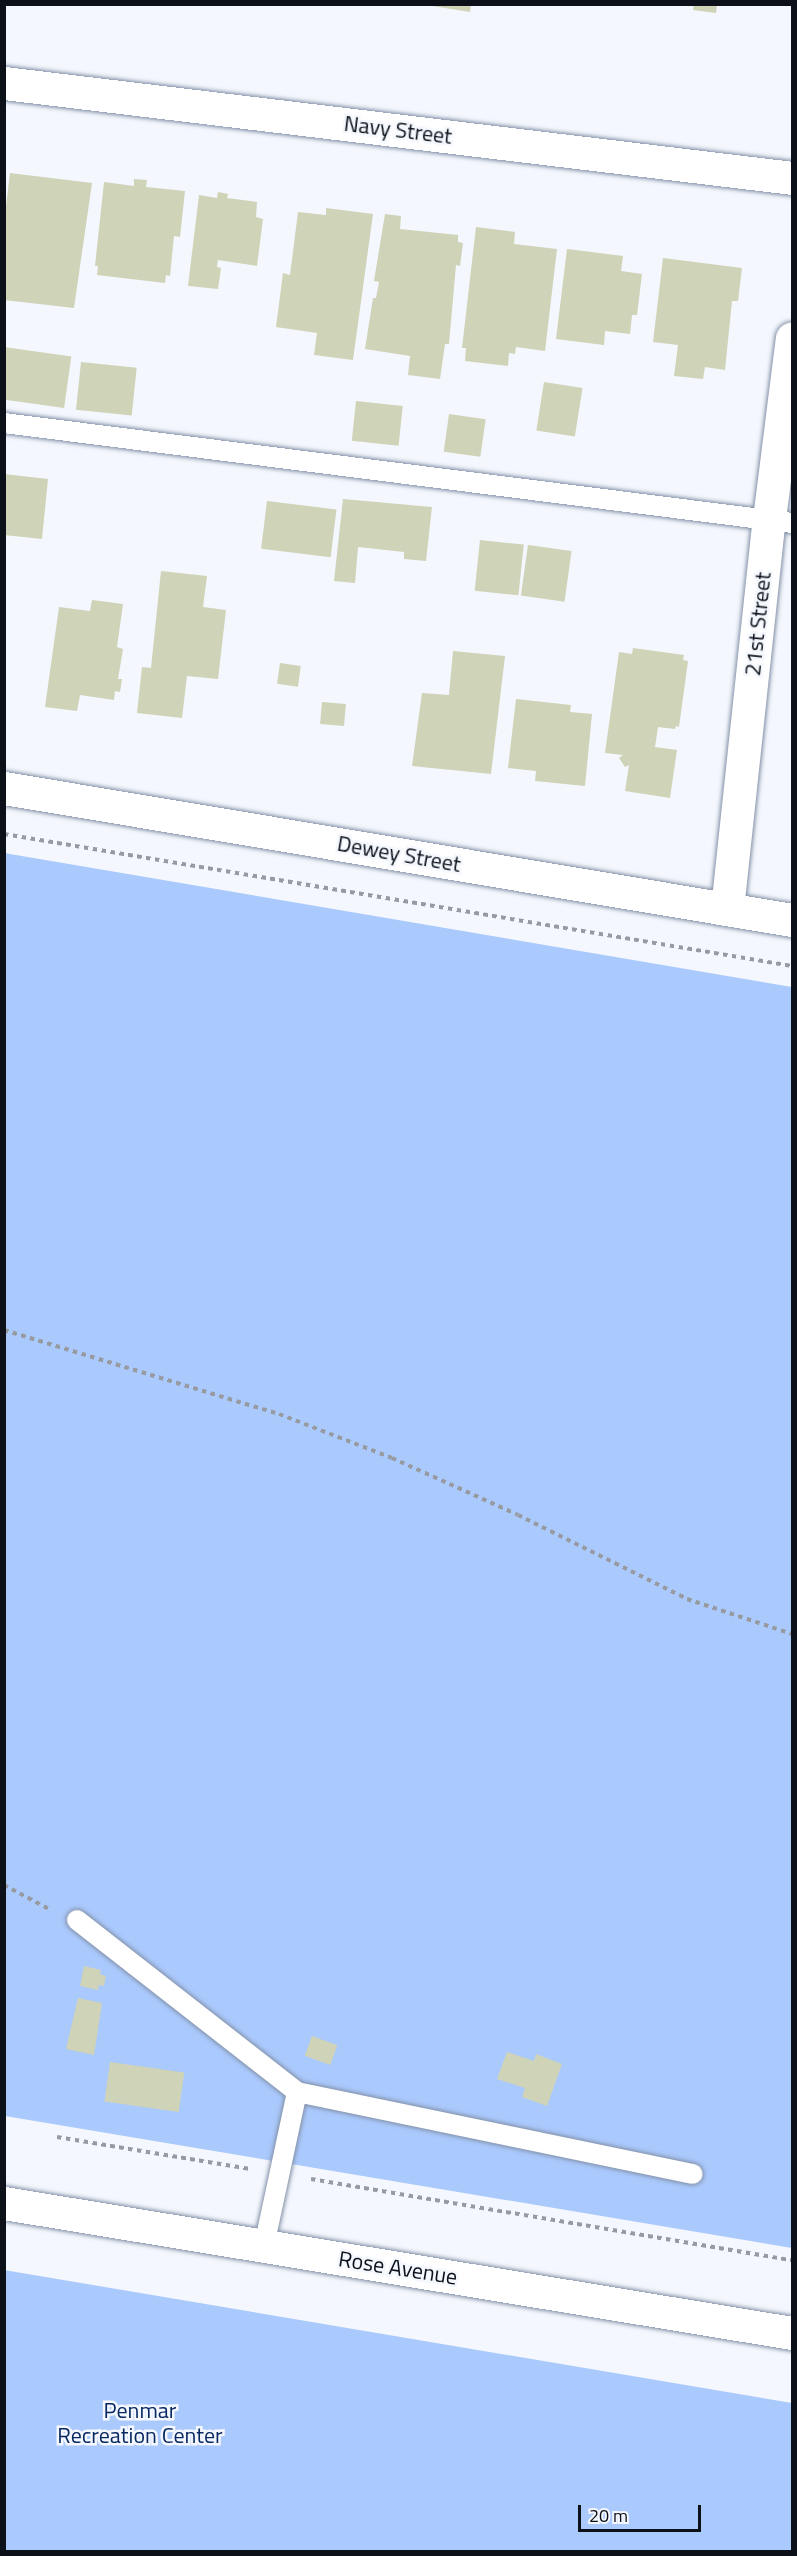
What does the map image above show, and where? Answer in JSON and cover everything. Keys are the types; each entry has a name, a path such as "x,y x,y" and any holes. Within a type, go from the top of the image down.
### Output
{"street":[{"name":"Navy Street","path":"4,83 792,178"},
{"name":"21st Street","path":"727,909 781,521 792,338"},
{"name":"Dewey Street","path":"4,788 792,921"},
{"name":"Rose Avenue","path":"4,2204 792,2333"}],"lane":[{"path":"4,423 781,521"},
{"path":"78,1920 297,2092 693,2174"},
{"path":"264,2246 297,2092"}],"path":[{"path":"4,834 792,966"},
{"path":"4,1330 279,1414 392,1458 518,1515 687,1599 792,1634"},
{"path":"4,1886 29,1900 78,1920"},
{"path":"57,2137 792,2260"}],"green space":[{"path":"4,853 792,987 792,2248 5,2116"},
{"name":"Penmar Recreation Center","path":"4,2270 792,2403 792,2551 5,2551"}],"building":[{"path":"420,4 471,4 470,12"},
{"path":"694,4 717,4 716,13 693,10"},
{"path":"10,173 92,183 74,308 4,300 4,223"},
{"path":"134,179 147,180 146,187 185,191 180,237 174,236 170,276 166,275 165,283 97,275 98,266 95,266 104,182 134,186"},
{"path":"218,192 228,194 227,198 257,202 256,217 263,219 257,266 218,260 217,267 221,268 218,289 188,286 199,195 217,198"},
{"path":"326,208 373,214 353,360 314,355 317,333 276,327 283,273 290,275 298,212 326,215"},
{"path":"385,214 401,216 400,229 458,235 458,242 463,243 460,266 456,265 449,344 445,344 440,379 408,375 410,356 365,349 373,298 376,298 379,282 374,281"},
{"path":"476,227 515,232 514,244 557,249 545,351 516,347 515,354 509,353 508,366 465,361 466,348 462,348"},
{"path":"567,249 623,256 621,271 642,274 637,315 632,315 630,334 605,331 604,345 556,339"},
{"path":"663,258 742,268 738,301 732,301 725,370 705,367 703,379 674,376 678,345 653,342"},
{"path":"4,347 71,356 64,408 4,400"},
{"path":"81,362 137,368 132,416 76,410"},
{"path":"544,382 583,388 575,436 536,430"},
{"path":"356,401 403,406 399,446 352,441"},
{"path":"449,414 486,419 480,457 444,452"},
{"path":"4,474 48,479 42,539 4,535"},
{"path":"343,499 432,507 426,561 404,559 404,552 358,547 355,583 334,581"},
{"path":"267,501 336,510 331,557 261,549"},
{"path":"480,540 524,545 518,595 475,591"},
{"path":"528,545 572,551 564,602 521,596"},
{"path":"161,571 207,576 203,607 226,610 218,679 187,676 182,718 137,713 142,667 151,668"},
{"path":"92,600 123,604 117,647 123,649 118,679 122,679 120,692 115,691 114,700 80,695 77,711 45,707 59,607 90,611"},
{"path":"633,648 684,655 683,660 688,661 679,727 676,726 675,729 658,727 655,747 677,750 670,798 625,791 629,765 625,767 619,758 623,755 605,753 619,652 632,654"},
{"path":"453,651 505,656 491,774 412,766 422,693 449,695"},
{"path":"280,663 301,666 298,687 277,684"},
{"path":"516,699 571,705 570,712 592,714 585,786 535,781 536,771 508,768"},
{"path":"322,702 346,704 344,726 320,724"},
{"path":"84,1966 101,1970 100,1974 106,1976 104,1986 99,1985 98,1990 80,1986"},
{"path":"78,1998 102,2003 94,2055 66,2049"},
{"path":"312,2036 337,2045 330,2065 305,2056"},
{"path":"507,2052 534,2061 536,2054 562,2064 547,2106 522,2097 525,2088 497,2079"},
{"path":"110,2062 184,2072 179,2112 104,2102"}]}
